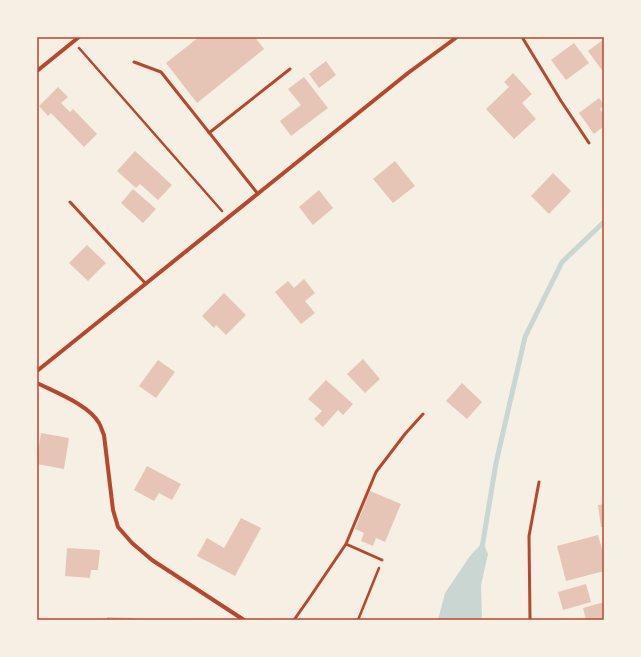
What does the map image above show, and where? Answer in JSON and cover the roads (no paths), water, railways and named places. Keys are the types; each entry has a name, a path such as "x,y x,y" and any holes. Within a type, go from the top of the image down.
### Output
{"street":[{"path":"37,71 79,37"},
{"path":"37,371 408,73 457,37"},
{"path":"37,383 82,406 100,423 104,435 113,510 118,527 122,532 132,543 152,560 244,620"}],"lane":[{"path":"522,37 561,101 589,143"},
{"path":"134,62 161,72 258,194"},
{"path":"209,133 290,69"},
{"path":"70,202 146,284"},
{"path":"294,620 346,544 376,472 405,434 423,414"},
{"path":"530,620 529,536 540,482"},
{"path":"346,544 382,560"}],"waterway":[{"path":"482,548 496,463 525,337 562,262 604,222"}]}
